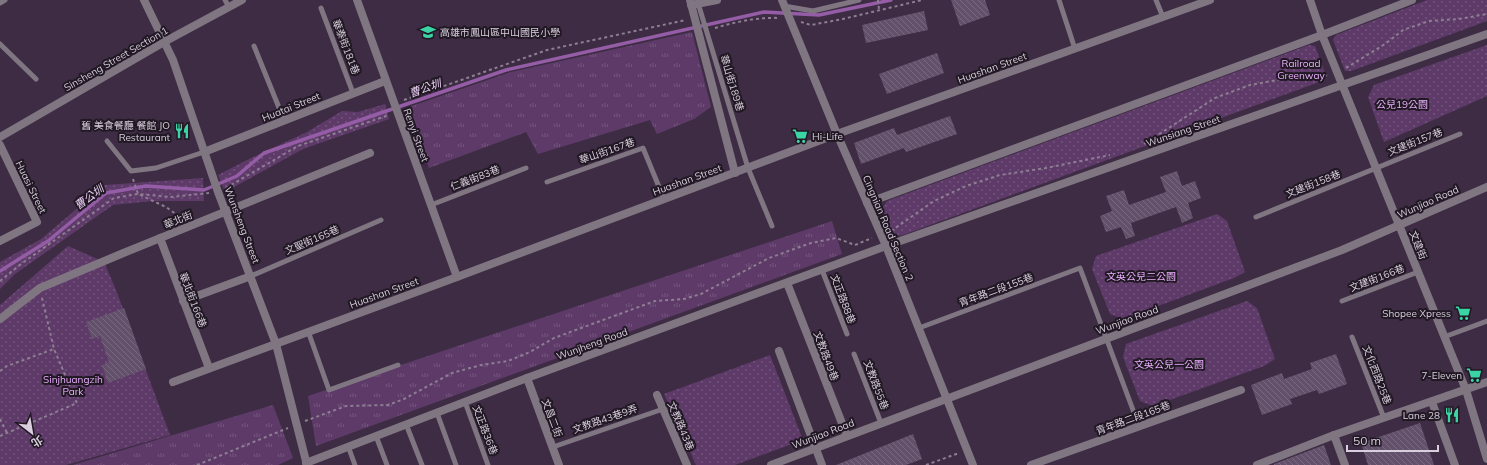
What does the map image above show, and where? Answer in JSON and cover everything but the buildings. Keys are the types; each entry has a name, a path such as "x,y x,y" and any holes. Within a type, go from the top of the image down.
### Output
{"street":[{"name":"Wunsheng Street","path":"144,0 173,60 218,191 276,344 306,464"},
{"name":"Sinsheng Street Section 1","path":"0,138 227,4 242,0"},
{"name":"Renyi Street","path":"357,0 457,277"},
{"path":"717,0 693,3 697,19 703,31 735,173"},
{"name":"Huashan Street","path":"173,382 837,134 1210,0"},
{"name":"文建街","path":"1310,0 1322,35 1466,390 1487,459"},
{"path":"868,203 1322,35 1412,0"},
{"name":"Cingnian Road Section 2","path":"783,3 837,134 886,246 973,465"},
{"name":"Wunsiang Street","path":"886,246 1487,34"},
{"name":"Huatai Street","path":"204,152 385,81"},
{"name":"Huasi Street","path":"0,145 37,222 0,241"},
{"name":"華北街","path":"0,319 40,288 370,153"},
{"name":"Wunjiao Road","path":"770,465 1342,250 1487,187"},
{"name":"華北街166巷","path":"160,238 209,368"},
{"name":"Wunjheng Road","path":"306,464 348,446 527,378 886,246"},
{"path":"183,301 251,276"},
{"name":"文教路49巷","path":"787,283 847,436"},
{"path":"779,350 822,465"},
{"name":"文昌二街","path":"527,378 559,465"},
{"path":"1257,465 1334,435 1487,382"},
{"name":"青年路二段165巷","path":"1031,465 1241,390"},
{"name":"文教路43巷","path":"657,395 686,465"},
{"path":"1432,402 1455,465"},
{"path":"1334,435 1345,465"}],"lane":[{"path":"0,3 5,0"},
{"path":"783,3 813,11 859,0"},
{"path":"1059,0 1075,49"},
{"path":"1156,0 1162,17"},
{"name":"華泰街181巷","path":"321,8 353,93"},
{"name":"華山街189巷","path":"703,31 748,168 772,226"},
{"path":"0,44 36,79"},
{"path":"254,46 284,120"},
{"name":"文建街157巷","path":"1376,168 1460,134"},
{"path":"108,141 131,171 156,168 204,152"},
{"name":"華山街167巷","path":"547,182 643,148 664,199"},
{"name":"仁義街83巷","path":"431,205 526,168"},
{"name":"文建街158巷","path":"1256,217 1376,168"},
{"name":"文聖街165巷","path":"251,276 381,220"},
{"name":"青年路二段155巷","path":"919,328 1080,268 1106,338"},
{"name":"文正路88巷","path":"822,270 847,334"},
{"name":"文建街166巷","path":"1342,301 1418,272"},
{"path":"1444,336 1487,321"},
{"path":"308,331 329,390 398,365"},
{"name":"文化西路25巷","path":"1352,337 1384,418"},
{"path":"1106,338 1139,426"},
{"name":"文教路55巷","path":"854,354 881,423"},
{"name":"文正路36巷","path":"465,402 488,465"},
{"name":"文教路43巷9弄","path":"553,447 663,408"},
{"path":"437,413 456,465"},
{"path":"406,424 422,465"},
{"path":"376,436 387,465"},
{"path":"348,446 355,465"}],"path":[{"path":"878,0 879,10"},
{"path":"703,31 734,22 770,17 789,18 811,25 922,0"},
{"path":"1349,67 1385,44 1403,30 1429,21 1458,19 1487,14"},
{"path":"0,282 21,264 114,198 138,193 171,197 218,191 298,146 547,50 697,19"},
{"path":"1141,145 1215,98 1250,85 1282,79 1321,77"},
{"path":"894,230 934,201 966,186 1000,175 1054,167 1117,154"},
{"path":"134,182 138,193 166,207 193,225"},
{"path":"302,422 346,406 388,405 404,399 452,373 481,364 508,361 530,352 554,338 655,301 684,299 701,294 769,258 811,243 836,238 855,245"},
{"path":"0,436 77,403 54,349 40,288"},
{"path":"0,371 7,366 54,349"},
{"path":"0,419 7,433"},
{"path":"197,465 283,430"},
{"path":"926,465 967,450"}],"green space":[{"name":"Railroad Greenway","path":"1427,0 1487,0 1487,21 1351,71 1345,71 1333,40 1336,35"},
{"path":"692,32 711,107 694,119 657,134 650,120 538,154 526,132 429,168 409,107 511,72"},
{"name":"Railroad Greenway","path":"1309,45 1315,46 1326,76 1322,81 900,236 891,232 882,208 887,201"},
{"name":"公兒19公園","path":"1487,45 1487,96 1384,142 1368,97 1374,85"},
{"path":"385,104 389,119 303,149 225,192 218,175 307,132 342,111 358,112"},
{"path":"203,178 204,201 152,201 113,205 15,274 0,289 0,262 41,239 105,185"},
{"name":"文英公兒二公園","path":"1217,214 1227,221 1245,272 1234,278 1123,319 1110,314 1092,269 1096,256"},
{"path":"832,221 842,254 316,446 308,396"},
{"name":"Sinjhuangzih Park","path":"68,246 104,262 116,290 170,435 66,465 0,465 0,305"},
{"name":"文英公兒一公園","path":"1247,301 1257,308 1275,359 1264,366 1153,406 1140,401 1123,357 1126,344"},
{"path":"770,355 803,440 735,465 696,465 664,394"},
{"path":"273,405 293,458 278,465 73,465"}],"waterway":[{"name":"曹公圳","path":"0,271 48,241 106,193 146,186 204,190 237,176 264,153 506,70 764,12 819,15 891,0"}],"place":[{"name":"高雄市鳳山區中山國民小學","path":"428,32"},
{"name":"舊 美食餐廳 餐館 JO Restaurant","path":"182,131"},
{"name":"Hi-Life","path":"800,136"},
{"name":"Shopee Xpress","path":"1463,313"},
{"name":"7-Eleven","path":"1474,375"},
{"name":"Lane 28","path":"1452,415"}]}
